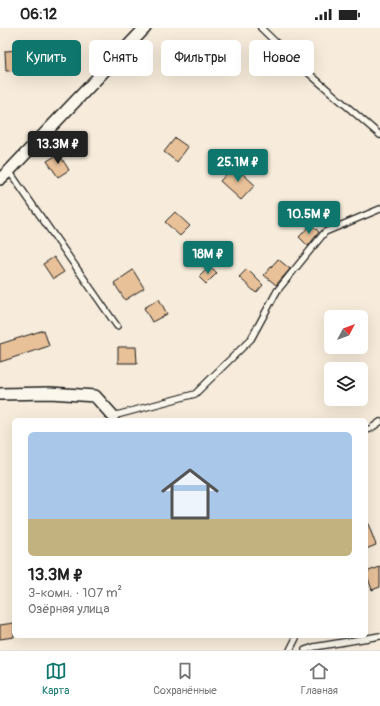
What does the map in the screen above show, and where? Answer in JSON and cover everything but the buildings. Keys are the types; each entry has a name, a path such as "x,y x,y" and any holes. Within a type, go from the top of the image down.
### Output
{"street":[{"path":"0,179 10,171 145,28"},
{"path":"0,394 50,393 95,396 114,418"}],"lane":[{"path":"261,28 297,63 380,135"},
{"path":"10,171 117,326"},
{"path":"114,418 195,394 251,339 277,291 325,232 380,209"},
{"path":"368,429 380,422"},
{"path":"305,650 314,647 380,636"},
{"path":"290,650 296,638"}]}
